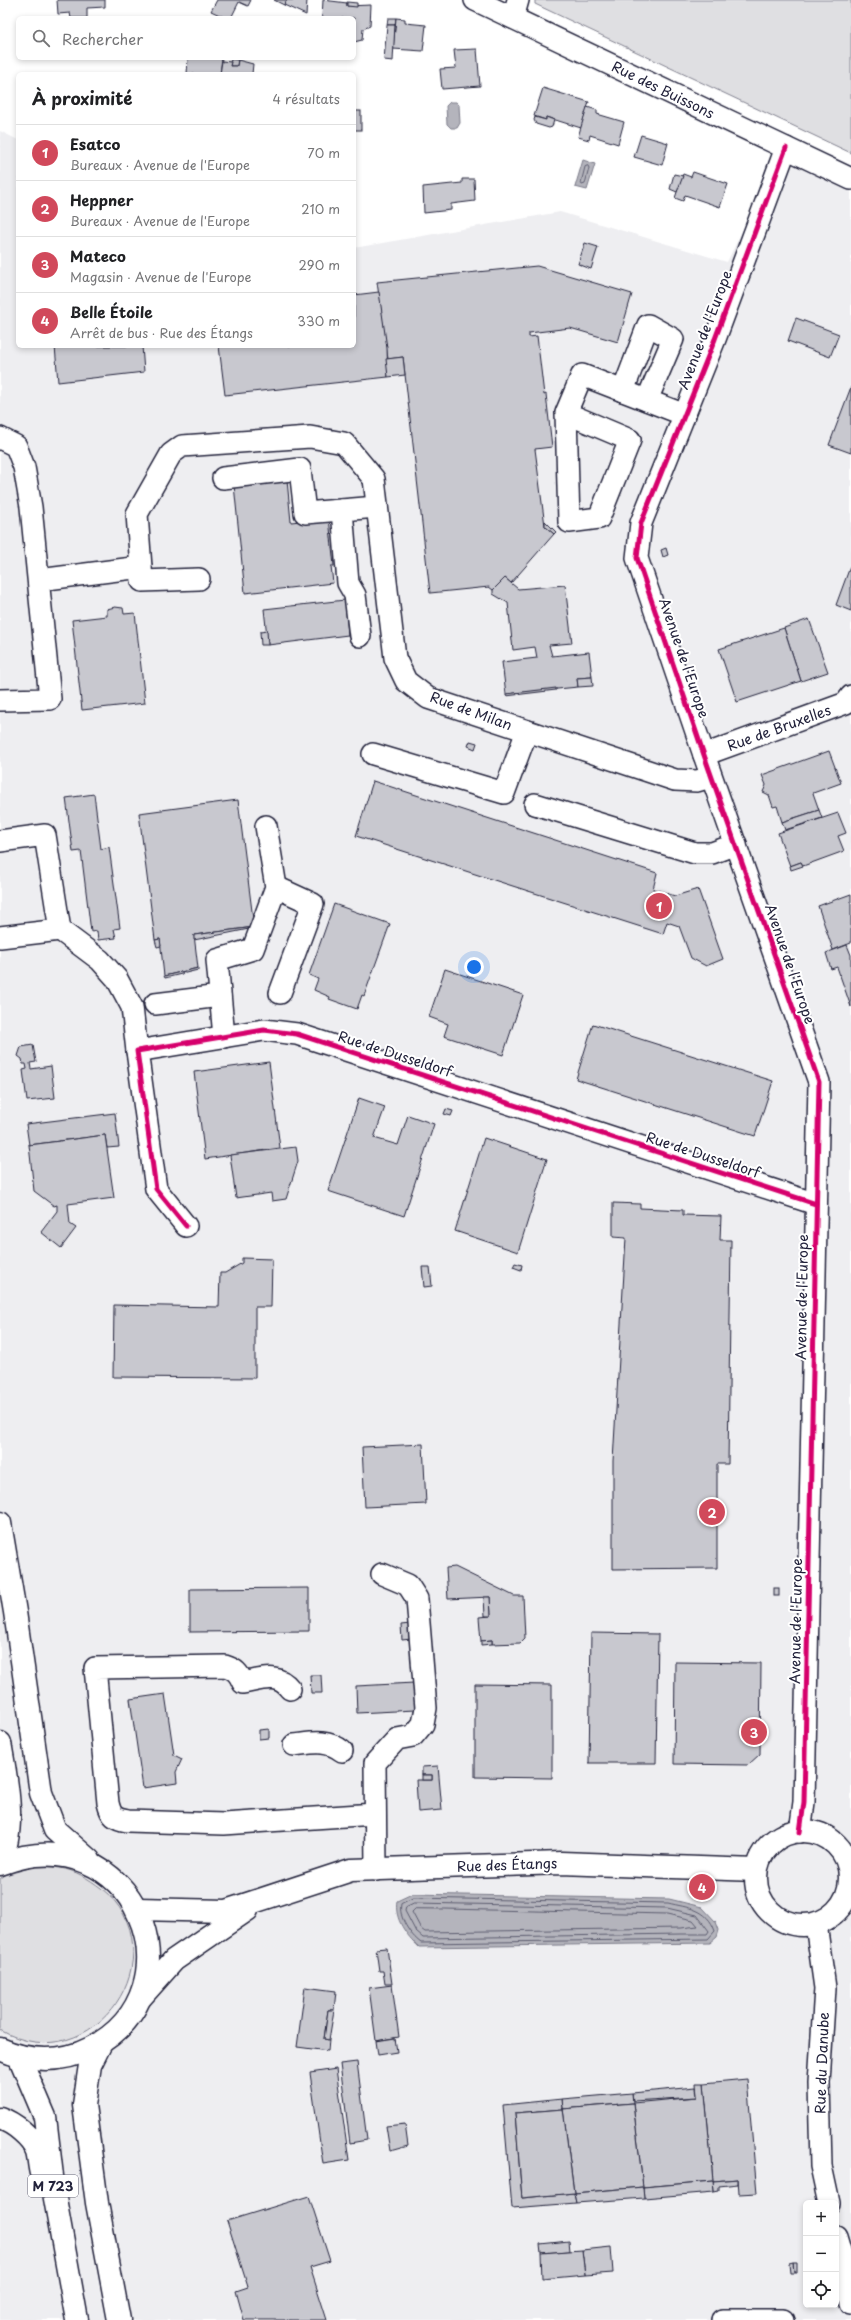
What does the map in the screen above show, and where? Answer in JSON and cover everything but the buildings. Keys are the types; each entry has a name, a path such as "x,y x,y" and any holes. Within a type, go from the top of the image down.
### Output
{"main road":[{"path":"0,1524 15,1612 41,1793 55,1830 95,1866 112,1878 126,1892 137,1909 147,1946 148,1964 138,2001 122,2025 101,2043 82,2053 61,2058 40,2059 10,2053"},
{"path":"0,1743 9,1795 6,1848 0,1860"},
{"path":"800,1832 814,1832 830,1839 843,1852 850,1871 849,1889 841,1908 831,1918 816,1924 803,1926 788,1924 774,1916 764,1905 757,1891 756,1870 760,1858 768,1846 781,1836 800,1832"},
{"path":"0,1864 21,1856 46,1853 72,1857 95,1866"},
{"name":"Rue des Étangs","path":"137,1909 226,1911 351,1870 561,1863 756,1870"},
{"name":"Rue des Étangs","path":"138,2001 174,1960 263,1900"},
{"name":"M 723","path":"101,2043 90,2065 84,2105 97,2203 119,2320"},
{"name":"M 723","path":"10,2053 45,2117 54,2193 77,2320"},
{"path":"0,2118 8,2121 30,2140 37,2151 66,2320"}],"street":[{"name":"Rue des Buissons","path":"475,0 515,9 786,148 851,179"},
{"name":"Avenue de l'Europe","path":"786,148 715,339 641,523 637,558 704,755 819,1082 804,1802 800,1832"},
{"path":"623,391 648,325 673,338 647,400"},
{"path":"566,413 630,440 599,518 569,522 566,413 582,375 684,415"},
{"name":"Rue de Milan","path":"141,567 137,514 171,454 182,446 310,437 344,443 374,479 395,658 406,681 428,698 675,780 697,781 712,777"},
{"path":"0,438 16,446 24,467 39,580 50,699 0,700"},
{"path":"223,478 300,469 305,513 377,507"},
{"path":"342,510 348,583 355,595 360,636"},
{"path":"39,580 141,567 142,581 199,579"},
{"name":"Rue de Bruxelles","path":"704,755 846,703 851,696"},
{"path":"373,754 504,793 527,731"},
{"path":"535,804 695,853 712,853 736,844"},
{"path":"224,1037 217,960 253,949 276,887 266,826"},
{"path":"0,841 45,835 60,930"},
{"path":"276,887 313,904 280,993"},
{"path":"0,937 60,930 100,960 116,979 132,1007 156,1189 186,1226"},
{"path":"156,1004 220,996"},
{"name":"Rue de Dusseldorf","path":"137,1052 264,1030 297,1034 816,1204"},
{"path":"376,1870 375,1763 397,1739 413,1736 423,1724 426,1708 417,1600 408,1585 382,1574"},
{"path":"290,1689 284,1681 274,1678 243,1683 239,1674 233,1668 225,1666 95,1668 108,1803 111,1813 116,1819 128,1821 224,1824 375,1814"},
{"path":"294,1745 323,1742 334,1745 342,1751"},
{"name":"Rue du Danube","path":"816,1924 825,1988 819,2083 821,2166 827,2200"},
{"path":"839,2245 849,2273 851,2303"},
{"path":"722,2320 784,2320"}],"shaded area":[{"path":"535,0 851,0 851,153 535,4"},
{"path":"0,131 16,139 16,348 356,348 356,248 560,212 727,262 779,155 851,191 851,2320 0,2320"},
{"path":"33,1867 53,1867 66,1869 87,1878 101,1888 124,1915 133,1945 129,1975 116,2003 95,2026 67,2040 35,2042 0,2030 0,1879 5,1875"}],"water":[{"path":"450,102 456,102 459,105 460,123 457,128 451,128 447,124 446,106"},
{"path":"583,160 595,164 587,190 575,187"},
{"path":"412,1894 669,1899 702,1907 716,1922 719,1930 717,1937 710,1943 419,1947 402,1926 397,1914 397,1901"}],"cycle path":[{"path":"786,148 715,339 641,523 637,558 704,755 819,1082 804,1802 800,1832"},
{"path":"186,1226 156,1189 137,1051 264,1030 297,1034 816,1204"}],"place":[{"name":"Esatco","path":"659,906"},
{"name":"Heppner","path":"712,1512"},
{"name":"Mateco","path":"754,1732"},
{"name":"Belle Étoile","path":"702,1887"}]}
